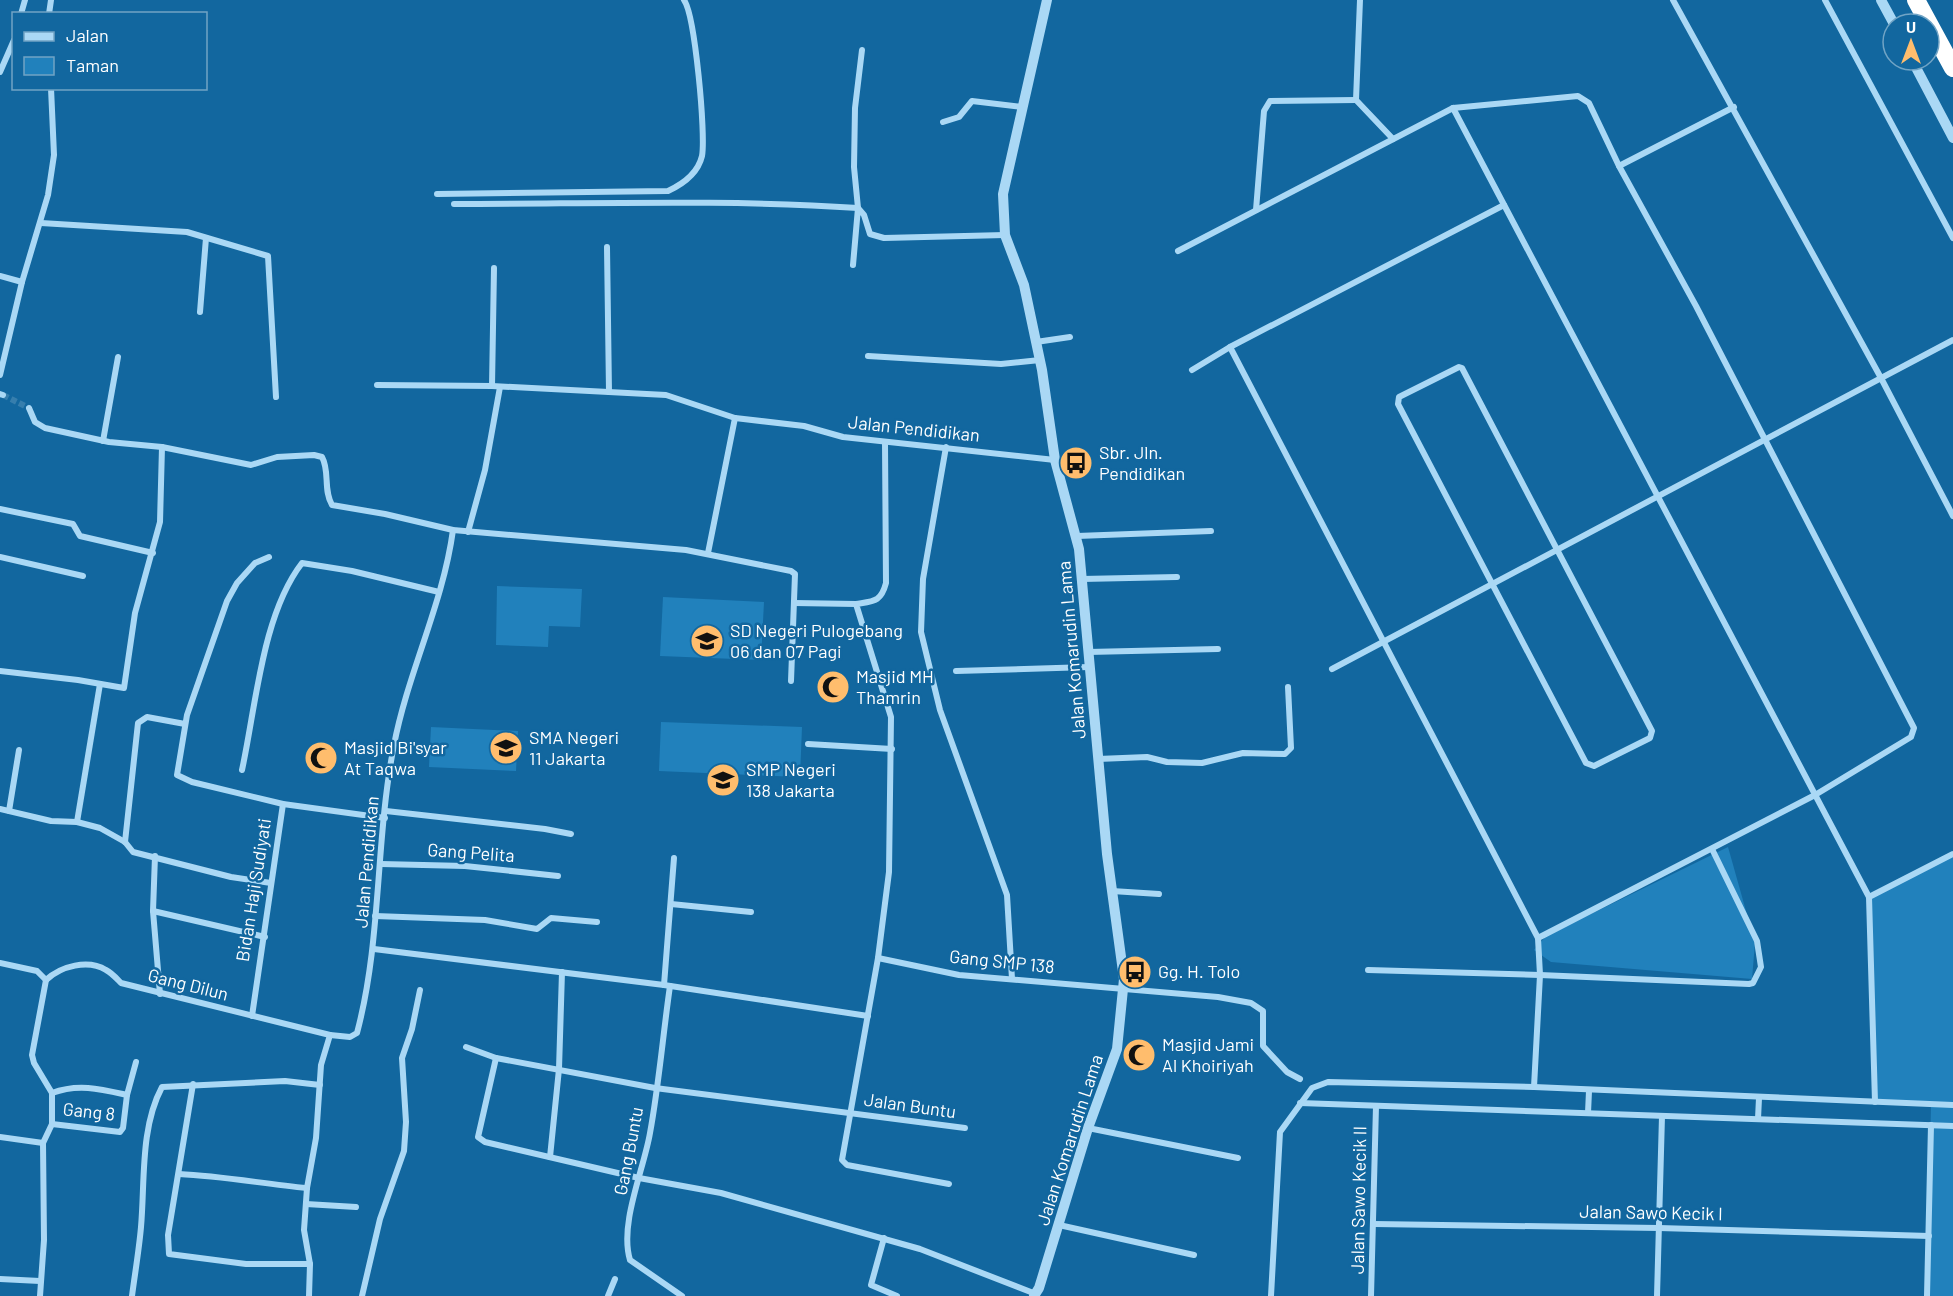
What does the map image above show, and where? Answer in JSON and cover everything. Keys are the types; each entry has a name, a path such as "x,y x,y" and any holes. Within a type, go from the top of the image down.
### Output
{"highway":[{"path":"1916,0 1953,68"}],"street":[{"path":"437,194 668,191 683,184 696,169 702,156 701,104 691,17 684,0"},
{"name":"Jalan Komarudin Lama","path":"1035,1295 1088,1128 1117,1049 1124,990 1123,961 1112,891 1097,759 1077,536 1055,460 1040,360 1023,285 1005,236 1003,194 1047,0"},
{"path":"1360,0 1356,100 1393,139"},
{"path":"1673,0 1734,107 1953,516"},
{"path":"1825,0 1953,238"},
{"path":"0,72 12,45"},
{"path":"853,265 858,208 854,167 855,108 862,50"},
{"path":"1918,72 1953,138"},
{"path":"0,375 22,282 41,223 54,156 51,90"},
{"path":"1178,251 1453,108 1578,96 1589,103 1619,166 1766,439 1914,728 1911,737 1815,795 1538,938"},
{"path":"1256,210 1264,111 1270,101 1356,100"},
{"path":"943,122 959,117 972,101 1023,107"},
{"path":"1619,166 1734,107"},
{"path":"1453,108 1869,897 1875,1102"},
{"path":"454,204 714,202 858,208 864,215 870,234 875,237 1005,236"},
{"path":"1192,370 1504,205"},
{"path":"41,223 187,231 268,256 276,397"},
{"path":"200,312 206,238"},
{"path":"607,247 609,392"},
{"path":"492,386 494,268"},
{"path":"0,276 22,282"},
{"path":"1035,342 1070,338"},
{"path":"1332,669 1953,340"},
{"path":"1230,348 1385,641 1538,938 1540,975 1534,1087"},
{"path":"868,356 980,363 1040,360"},
{"path":"103,441 118,357"},
{"path":"1459,367 1462,368 1556,551 1652,732 1650,738 1594,766 1589,765 1493,584 1398,404 1399,397 1459,367"},
{"name":"Jalan Pendidikan","path":"377,385 492,386 672,396 735,418 804,426 843,437 1055,460"},
{"path":"468,532 485,470 500,387"},
{"path":"29,408 35,422 45,428 103,441 162,447 251,465 277,457 314,455 322,457 326,465 327,496 332,505 385,514 453,531 708,553 791,571 795,574 791,681"},
{"path":"708,553 735,418"},
{"path":"794,603 856,604 877,601 882,596 886,583 885,443"},
{"path":"0,671 124,688 135,613 160,522 162,447"},
{"path":"946,447 923,579 921,632 939,710 1007,895 1012,979"},
{"path":"0,508 73,524 80,536 153,553"},
{"name":"Jalan Pendidikan","path":"354,1035 357,1033 367,996 374,949 375,916 394,746 439,592 453,531"},
{"path":"1077,536 1211,531"},
{"path":"0,557 83,576"},
{"path":"269,558 255,563 237,583 227,601 197,679 185,724 177,773 179,777 283,804 545,829 571,834"},
{"path":"243,770 270,636 292,576 302,562 352,571 439,592"},
{"path":"1082,579 1177,577"},
{"path":"856,604 891,717 892,749 889,872 878,958 843,1164 948,1184"},
{"path":"1088,652 1218,649"},
{"path":"956,671 1089,667"},
{"path":"77,822 100,684"},
{"path":"1097,759 1147,757 1167,762 1202,763 1243,753 1285,754 1291,748 1288,687"},
{"path":"125,842 138,723 147,717 185,724"},
{"path":"808,744 892,749"},
{"path":"9,812 19,750"},
{"name":"Bidan Haji Sudiyati","path":"252,1016 283,804"},
{"path":"0,809 51,821 77,822 100,828 125,842 133,852 231,877 271,884"},
{"path":"1368,970 1753,983 1761,967 1757,941 1712,849"},
{"path":"1869,897 1953,854"},
{"path":"154,856 153,911 160,994"},
{"name":"Gang Buntu","path":"674,858 667,985 650,1134 629,1227 630,1260 682,1296"},
{"name":"Gang Pelita","path":"381,864 465,866 558,876"},
{"path":"1112,891 1159,894"},
{"path":"671,904 751,912"},
{"path":"153,911 265,937"},
{"path":"375,916 485,920 537,929 551,918 597,922"},
{"path":"374,949 667,985 868,1016"},
{"name":"Gang SMP 138","path":"878,958 959,975 1218,997 1260,1008 1264,1014 1263,1046 1280,1066 1300,1079"},
{"path":"0,963 37,971 46,980 32,1055 34,1063 52,1093 52,1124 44,1143 44,1240 40,1296"},
{"name":"Gang Dilun","path":"46,980 60,970 76,965 105,969 121,983 160,994 330,1035 354,1035"},
{"path":"550,1157 559,1069 562,972"},
{"path":"362,1296 380,1219 404,1152 406,1122 402,1058 412,1029 420,990"},
{"path":"309,1296 310,1263 304,1230 307,1188 316,1138 321,1065 330,1035"},
{"name":"Jalan Buntu","path":"466,1047 496,1058 655,1088 965,1128"},
{"path":"496,1058 478,1137 485,1142 639,1178 721,1193 884,1238 1035,1295"},
{"path":"52,1093 67,1087 82,1087 127,1095 136,1062"},
{"path":"132,1296 153,1109 162,1087 285,1081 320,1085"},
{"path":"1271,1296 1280,1132 1312,1088 1328,1082 1534,1087 1953,1105"},
{"path":"193,1084 167,1250 171,1256 273,1265 310,1263"},
{"path":"1588,1113 1589,1091"},
{"name":"Gang 8","path":"52,1124 120,1132 123,1128 127,1095"},
{"path":"1758,1119 1759,1098"},
{"path":"1300,1103 1953,1126"},
{"name":"Jalan Sawo Kecik II","path":"1371,1296 1376,1106"},
{"path":"1657,1296 1662,1116"},
{"path":"1927,1296 1931,1125"},
{"path":"1088,1128 1238,1158"},
{"path":"0,1137 44,1143"},
{"path":"179,1174 226,1176 265,1184 307,1188"},
{"path":"306,1204 356,1207"},
{"name":"Jalan Sawo Kecik I","path":"1374,1224 1659,1228 1929,1236"},
{"path":"1059,1225 1194,1255"},
{"path":"884,1238 871,1285 897,1296"},
{"path":"0,1279 40,1281"},
{"path":"608,1296 615,1279"}],"green space":[{"path":"497,586 582,589 580,627 549,626 548,647 496,645"},
{"path":"663,597 764,602 761,660 660,656"},
{"path":"661,722 802,727 800,777 659,771"},
{"path":"431,727 518,731 516,771 429,767"},
{"path":"1728,847 1755,943 1752,979 1551,962 1534,950 1546,936"},
{"path":"1953,854 1953,1296 1927,1296 1931,1104 1875,1102 1869,897"}],"tunnel":[{"path":"3,395 29,408"}],"place":[{"name":"Sbr. Jln. Pendidikan","path":"1076,463"},
{"name":"SD Negeri Pulogebang 06 dan 07 Pagi","path":"707,641"},
{"name":"Masjid MH Thamrin","path":"833,687"},
{"name":"SMA Negeri 11 Jakarta","path":"506,748"},
{"name":"Masjid Bi'syar At Taqwa","path":"321,758"},
{"name":"SMP Negeri 138 Jakarta","path":"723,780"},
{"name":"Gg. H. Tolo","path":"1135,972"},
{"name":"Masjid Jami Al Khoiriyah","path":"1139,1055"}]}
